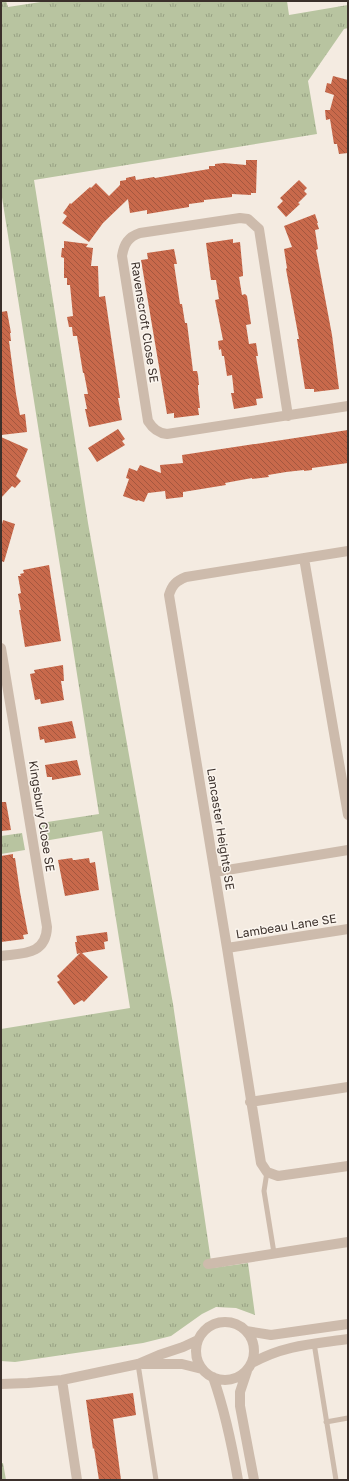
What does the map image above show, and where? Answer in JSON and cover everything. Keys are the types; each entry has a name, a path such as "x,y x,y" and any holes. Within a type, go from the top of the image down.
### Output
{"street":[{"name":"Ravenscroft Close SE","path":"288,416 259,229 248,219 240,218 140,233 132,236 123,248 122,256 148,421 152,428 168,434 288,416 348,406"},
{"name":"Lancaster Heights SE","path":"267,1172 263,1168 259,1158 215,872 170,603 171,588 176,582 186,577 348,551"},
{"path":"304,558 348,815"},
{"name":"Kingsbury Close SE","path":"1,648 47,927 43,943 38,948 27,952 1,956"},
{"path":"215,872 348,850"},
{"name":"Lambeau Lane SE","path":"227,948 348,929"},
{"path":"250,1102 348,1087"},
{"path":"267,1172 273,1175 286,1176 348,1166"},
{"path":"208,1264 348,1242"},
{"path":"202,1369 196,1355 198,1340 203,1332 220,1322 229,1322 246,1330 272,1335 348,1324"},
{"path":"246,1330 254,1346 254,1354 240,1392 240,1406 254,1480"},
{"path":"138,1364 182,1364 202,1369 213,1377 222,1380 232,1379 240,1376 250,1366 268,1354 314,1343 348,1339"},
{"path":"1,1384 28,1384 62,1380 138,1364 198,1340"},
{"path":"213,1377 225,1414 238,1480"},
{"path":"62,1380 77,1480"}],"lane":[{"path":"267,1172 264,1191 274,1253"},
{"path":"314,1343 336,1480"},
{"path":"138,1364 156,1480"},
{"path":"326,1422 348,1418"}],"green space":[{"path":"1,1 6,1 8,7 47,1 287,1 289,15 348,5 348,28 344,29 308,81 317,134 34,180 88,523 173,1004 212,1268 248,1263 255,1315 236,1308 216,1307 202,1314 171,1336 143,1343 15,1362 1,1361 1,1029 130,1008 102,831 44,841 41,823 99,814 1,191"},
{"path":"22,833 25,850 1,854 1,836"},
{"path":"1,1463 3,1463 6,1480 1,1480"}],"building":[{"path":"333,76 348,80 348,153 339,154 337,144 334,144 330,119 326,120 325,110 330,110 334,95 325,92 327,83 331,84"},
{"path":"246,160 257,160 256,193 251,193 251,195 232,194 232,197 204,200 204,202 189,204 189,207 147,214 147,210 130,213 128,199 103,223 89,242 62,223 67,216 63,213 70,203 71,204 96,183 109,196 120,185 120,181 126,180 126,178 135,176 136,180 155,178 209,169 209,166 224,163 246,165"},
{"path":"299,180 307,188 304,191 307,194 298,203 300,204 286,217 277,207 283,201 280,198"},
{"path":"315,214 319,229 315,230 318,249 316,250 332,335 339,389 314,392 314,389 305,389 297,339 299,339 286,269 284,249 292,247 284,226"},
{"path":"233,239 233,243 240,242 243,276 239,277 242,295 245,294 247,296 251,324 246,325 249,344 256,343 258,356 256,356 263,398 256,399 257,405 234,409 231,393 234,393 232,375 227,376 224,356 222,356 221,349 219,350 218,341 223,340 215,300 219,299 216,280 211,280 206,243"},
{"path":"64,241 88,244 86,247 93,248 91,266 98,266 99,297 105,296 122,420 89,427 85,409 87,409 84,394 88,394 77,336 73,336 72,327 69,327 67,317 73,316 70,285 67,285 67,278 64,278 64,258 61,257 62,248 64,248"},
{"path":"174,249 177,264 174,264 180,304 182,304 185,323 187,323 193,371 197,371 198,375 200,408 198,408 199,415 174,418 174,413 167,414 141,260 148,259 147,253"},
{"path":"7,311 11,333 11,341 9,341 16,394 20,415 25,414 27,432 1,435 1,312"},
{"path":"118,429 125,439 122,441 125,445 97,462 88,448"},
{"path":"348,430 348,463 225,483 226,485 183,492 183,497 166,499 165,491 148,493 144,502 123,496 129,479 126,478 129,468 137,471 140,465 161,473 160,465 183,463 182,455"},
{"path":"1,437 28,449 16,476 21,481 15,488 12,486 1,498"},
{"path":"3,520 15,524 4,562 1,561 1,528"},
{"path":"49,565 61,641 25,647 19,610 21,610 18,594 21,593 18,576 21,576 20,574 24,573 23,570"},
{"path":"63,665 64,681 61,681 64,700 41,704 40,699 35,700 30,674 35,673 34,670"},
{"path":"72,721 76,738 45,743 44,739 40,740 38,727"},
{"path":"77,760 81,775 52,780 52,777 47,777 45,765"},
{"path":"1,802 6,802 11,830 1,831"},
{"path":"13,854 13,858 15,858 28,934 23,935 24,939 1,942 1,856"},
{"path":"72,858 75,860 89,858 90,863 95,862 99,890 65,896 58,860"},
{"path":"107,932 108,941 104,942 105,949 82,953 108,977 84,1002 82,1000 74,1005 57,982 60,980 57,976 80,953 77,954 75,942 77,942 76,936"},
{"path":"133,1393 136,1415 113,1419 121,1480 99,1480 86,1400"}]}
